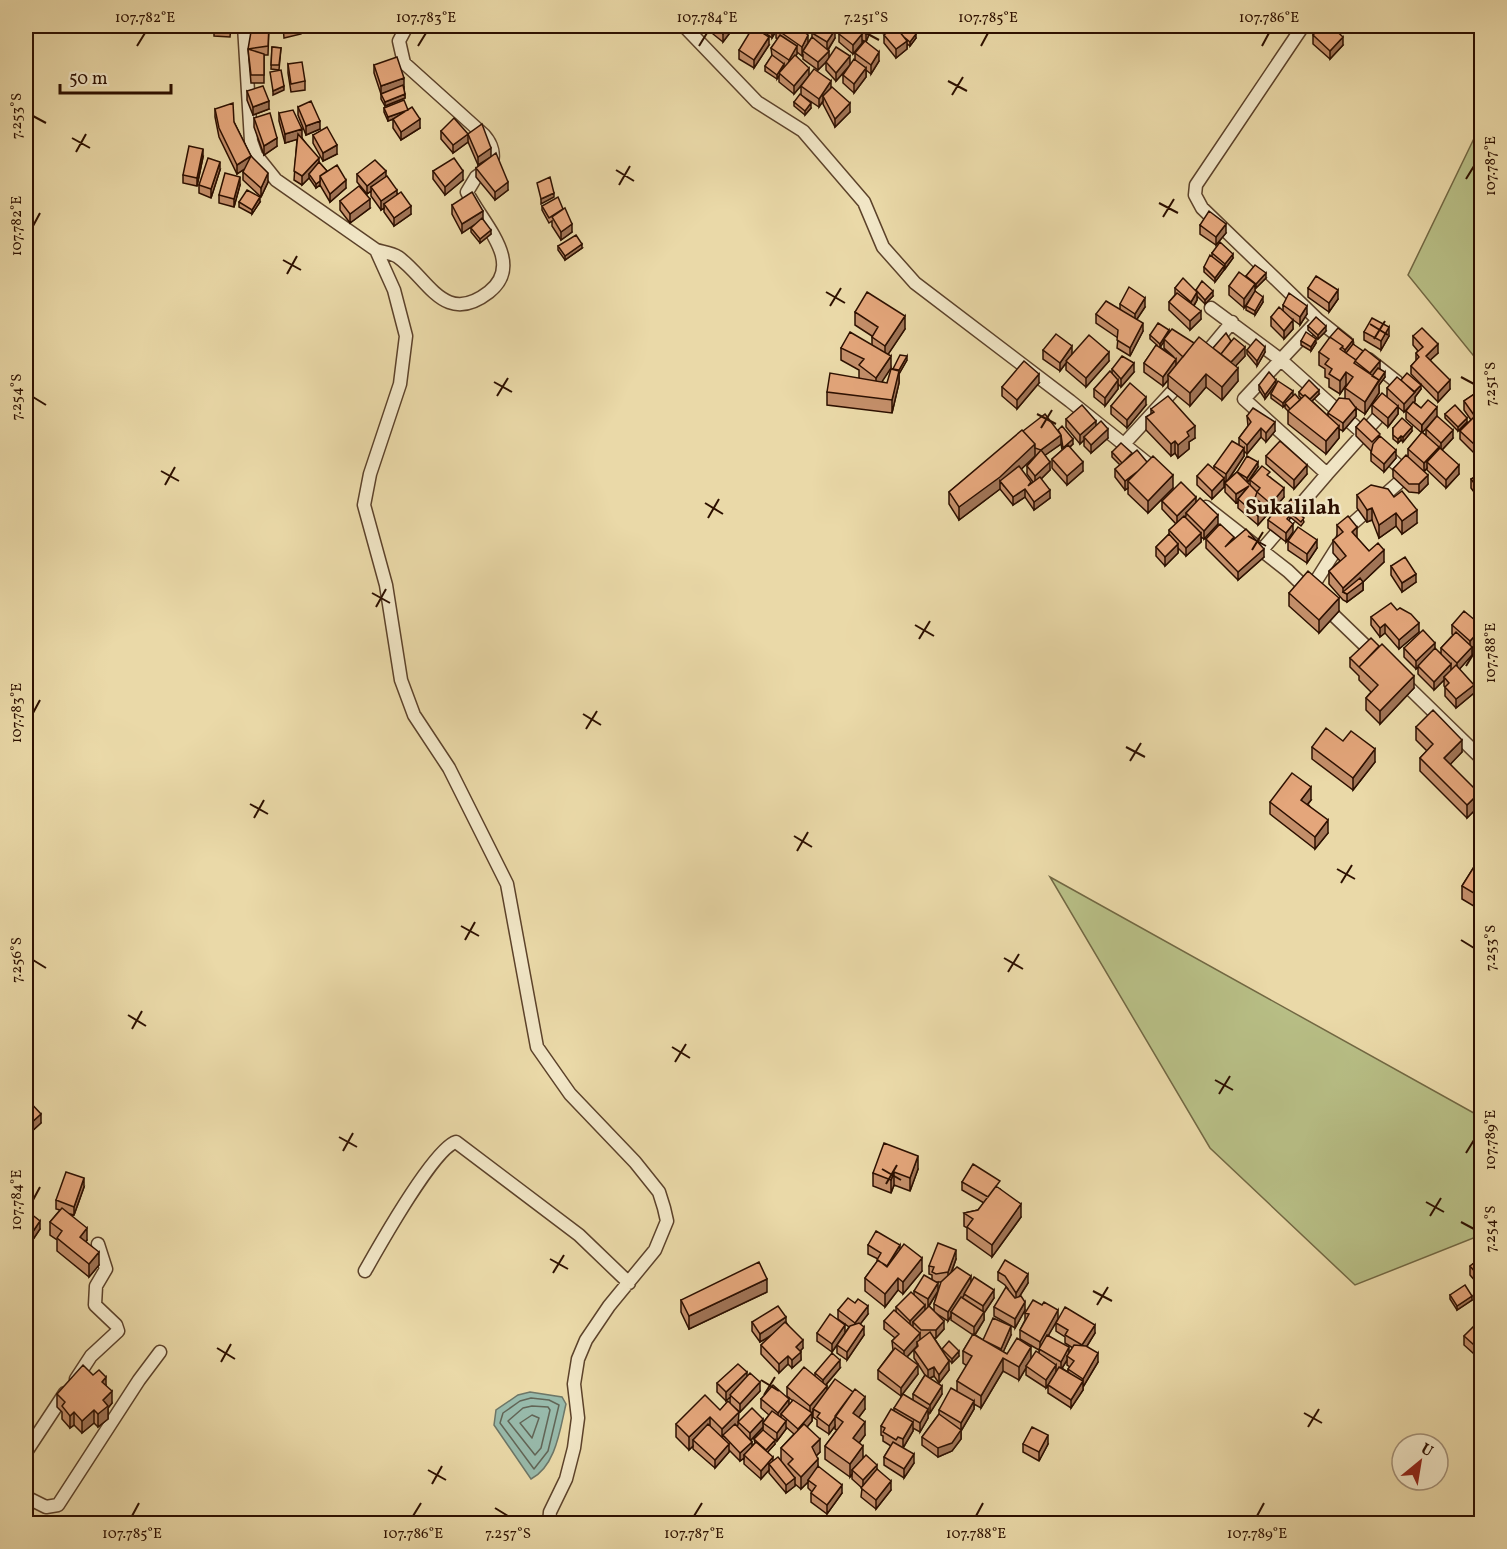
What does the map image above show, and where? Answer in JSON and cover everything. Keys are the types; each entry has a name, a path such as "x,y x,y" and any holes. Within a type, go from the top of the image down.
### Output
{"street":[{"path":"244,26 250,141 256,155 276,180 297,197 376,250 398,257 428,289 452,303 472,302 496,286 505,267 502,253 467,192 476,177 491,166 494,155 484,135 404,63 399,41 407,26"},
{"path":"684,26 757,102 803,131 864,202 883,248 915,282 1161,474"},
{"path":"1262,551 1399,393 1400,385 1318,320 1231,238 1202,208 1195,195 1199,178 1303,26"},
{"path":"376,250 394,290 406,336 400,384 370,474 364,505 386,585 401,680 414,715 449,768 507,884 537,1047 570,1094 635,1162 659,1192 667,1221 655,1250 609,1306 586,1340 578,1359 574,1384 578,1418 574,1448 566,1479 550,1512 549,1524"},
{"path":"1211,308 1281,360 1406,475 1352,524 1309,592"},
{"path":"1318,320 1281,360 1239,396 1327,474"},
{"path":"1124,444 1202,367 1232,322"},
{"path":"1195,498 1309,592 1482,759"},
{"path":"365,1271 408,1199 444,1152 456,1142 579,1235 628,1283"},
{"path":"26,1452 91,1356 118,1331 116,1325 95,1305 96,1286 106,1269 98,1244"},
{"path":"26,1497 46,1508 58,1505 139,1380 160,1352"}],"green space":[{"path":"1481,124 1481,365 1408,275"},
{"path":"1050,877 1481,1117 1481,1235 1355,1285 1210,1148"}],"water":[{"path":"530,1392 562,1397 566,1404 556,1446 546,1465 531,1479 494,1425 496,1410 518,1395"}],"building":[{"path":"214,26 231,26 230,29"},
{"path":"252,26 269,26 268,46 248,49"},
{"path":"283,26 301,26 284,29"},
{"path":"713,26 729,26 723,34"},
{"path":"779,26 796,26 808,35 802,47 776,29"},
{"path":"817,26 828,26 835,30 827,42 812,33"},
{"path":"846,26 852,26 862,34 853,45 839,34"},
{"path":"852,26 869,26 866,34"},
{"path":"895,26 907,41 896,49 884,35"},
{"path":"905,26 916,34 910,42 896,28"},
{"path":"1322,26 1331,26 1343,37 1330,51 1313,35"},
{"path":"753,27 769,37 754,60 739,50"},
{"path":"780,35 797,46 789,60 771,48"},
{"path":"812,37 829,51 818,62 803,51"},
{"path":"865,41 879,52 871,65 855,53"},
{"path":"272,47 281,48 279,65 271,65"},
{"path":"836,47 850,56 836,73 826,62"},
{"path":"248,49 264,54 264,75 251,75"},
{"path":"772,55 784,64 777,75 765,66"},
{"path":"795,55 809,68 794,86 779,73"},
{"path":"397,57 404,78 381,86 374,65"},
{"path":"854,59 866,68 854,84 843,75"},
{"path":"302,62 305,81 291,84 288,64"},
{"path":"814,69 831,81 819,99 801,86"},
{"path":"281,70 284,86 273,91 270,72"},
{"path":"403,85 405,94 385,102 381,94"},
{"path":"263,86 269,101 253,107 247,91"},
{"path":"832,87 850,103 835,119 823,96"},
{"path":"800,94 811,103 805,111 794,102"},
{"path":"404,100 408,110 388,117 384,108"},
{"path":"311,101 320,121 306,126 298,107"},
{"path":"233,103 234,122 251,156 237,165 219,128 215,109"},
{"path":"412,107 420,119 401,132 393,119"},
{"path":"293,110 302,129 285,134 279,113"},
{"path":"270,113 277,138 264,146 254,118"},
{"path":"454,118 468,134 453,145 441,131"},
{"path":"482,124 491,148 478,157 468,134"},
{"path":"327,127 337,145 323,153 313,135"},
{"path":"298,134 319,158 302,176 294,171"},
{"path":"189,146 203,149 197,178 183,175"},
{"path":"496,153 508,182 495,192 476,168"},
{"path":"251,156 268,173 261,188 243,172"},
{"path":"208,158 220,162 211,189 199,185"},
{"path":"454,158 463,171 445,187 433,171"},
{"path":"375,160 386,171 367,186 357,174"},
{"path":"319,162 327,171 320,176 320,181 316,184 309,174"},
{"path":"337,165 346,180 330,194 320,176"},
{"path":"225,173 240,177 234,199 219,195"},
{"path":"387,176 397,190 381,201 371,187"},
{"path":"550,177 554,193 541,199 537,183"},
{"path":"359,186 370,199 350,214 340,201"},
{"path":"247,190 260,197 252,210 239,202"},
{"path":"401,192 411,206 394,218 384,204"},
{"path":"472,192 483,211 462,224 452,205"},
{"path":"558,197 563,209 549,218 542,206"},
{"path":"565,208 572,224 561,232 552,217"},
{"path":"1209,211 1226,224 1216,237 1200,225"},
{"path":"482,218 491,230 480,239 471,228"},
{"path":"576,235 582,244 565,256 558,246"},
{"path":"1220,242 1233,254 1225,264 1212,253"},
{"path":"1210,255 1224,266 1215,278 1204,267"},
{"path":"1255,265 1266,273 1256,284 1246,276"},
{"path":"1239,272 1255,284 1244,299 1229,286"},
{"path":"1316,276 1338,290 1329,303 1308,288"},
{"path":"1183,278 1197,292 1191,302 1175,288"},
{"path":"1202,281 1213,291 1205,300 1196,290"},
{"path":"1129,287 1145,298 1135,314 1120,304"},
{"path":"1255,291 1263,297 1255,311 1246,306"},
{"path":"867,292 905,316 885,346 872,337 878,327 855,312"},
{"path":"1177,293 1201,311 1190,321 1169,302"},
{"path":"1289,293 1307,306 1300,317 1283,305"},
{"path":"1106,301 1143,323 1130,348 1117,340 1118,330 1096,314"},
{"path":"1279,307 1293,320 1284,331 1271,317"},
{"path":"1316,317 1326,326 1318,335 1308,326"},
{"path":"1372,318 1389,327 1381,341 1364,332"},
{"path":"1158,323 1169,330 1160,344 1150,335"},
{"path":"1338,328 1353,340 1345,350 1330,337"},
{"path":"1422,328 1438,344 1426,356 1450,380 1438,393 1411,366 1419,357 1416,353 1423,347 1413,336"},
{"path":"1172,329 1194,343 1183,357 1164,339"},
{"path":"850,332 891,356 876,378 859,365 864,359 841,348"},
{"path":"1306,332 1316,339 1311,347 1301,341"},
{"path":"1226,333 1231,341 1221,354 1213,348"},
{"path":"1056,334 1072,346 1060,363 1043,350"},
{"path":"1089,335 1109,352 1086,378 1066,361"},
{"path":"1199,337 1238,368 1222,387 1206,374 1190,393 1168,375"},
{"path":"1330,337 1343,346 1340,349 1356,360 1354,363 1379,380 1365,402 1345,388 1353,377 1346,372 1340,381 1329,374 1332,369 1325,364 1329,359 1319,352"},
{"path":"1234,338 1245,347 1231,362 1221,354"},
{"path":"1256,339 1265,347 1257,361 1247,350"},
{"path":"1353,344 1363,351 1356,360 1346,353"},
{"path":"1156,345 1176,359 1163,377 1144,363"},
{"path":"1365,349 1380,361 1370,373 1355,361"},
{"path":"900,355 907,356 899,370 893,369"},
{"path":"1122,356 1134,363 1121,379 1112,369"},
{"path":"1024,361 1039,374 1017,400 1002,387"},
{"path":"1378,368 1385,372 1378,382 1379,380 1372,376"},
{"path":"891,369 899,371 892,400 827,392 830,373 887,383"},
{"path":"1110,371 1118,380 1105,398 1094,389"},
{"path":"1269,372 1276,380 1265,395 1259,385"},
{"path":"1407,373 1421,385 1414,392 1401,380"},
{"path":"1397,377 1415,392 1404,404 1387,388"},
{"path":"1309,380 1319,390 1310,399 1299,392"},
{"path":"1278,381 1293,391 1283,403 1271,394"},
{"path":"1130,383 1146,397 1127,420 1111,406"},
{"path":"1482,389 1482,414 1476,418 1464,401"},
{"path":"1382,393 1398,406 1388,418 1372,405"},
{"path":"1295,394 1300,400 1290,409 1285,403"},
{"path":"1305,395 1339,426 1326,441 1288,411"},
{"path":"1168,396 1195,426 1187,432 1189,436 1178,445 1175,441 1171,444 1146,417 1154,412 1151,409"},
{"path":"1339,398 1349,399 1356,408 1343,423 1328,413"},
{"path":"1428,400 1437,407 1422,425 1406,411 1413,402 1421,408"},
{"path":"1082,405 1096,421 1080,435 1066,419"},
{"path":"1455,405 1467,418 1458,427 1445,414"},
{"path":"1253,408 1275,422 1266,433 1261,428 1247,445 1239,438 1251,422 1247,416"},
{"path":"1045,414 1061,435 1041,450 1035,448 1035,444 1023,431"},
{"path":"1437,416 1453,430 1441,443 1426,429"},
{"path":"1364,418 1380,434 1372,442 1356,427"},
{"path":"1402,418 1412,427 1398,439 1393,435 1393,428"},
{"path":"1473,418 1482,425 1482,440 1476,446 1460,431"},
{"path":"1101,421 1108,429 1091,445 1084,437"},
{"path":"1062,426 1073,439 1063,448 1058,430"},
{"path":"1022,430 1035,444 1000,477 959,507 949,492"},
{"path":"1422,432 1439,447 1424,463 1408,449"},
{"path":"1380,436 1396,450 1384,464 1371,453 1373,444"},
{"path":"1232,441 1244,448 1226,474 1214,466"},
{"path":"1280,441 1307,465 1294,480 1266,456"},
{"path":"1121,443 1132,453 1122,463 1112,452"},
{"path":"1068,445 1083,462 1067,476 1052,459"},
{"path":"1440,448 1459,465 1446,480 1427,462"},
{"path":"1041,450 1050,462 1035,476 1027,466"},
{"path":"1137,450 1147,462 1125,481 1115,469"},
{"path":"1406,455 1428,475 1419,484 1409,484 1393,469"},
{"path":"1153,456 1173,475 1148,501 1128,481"},
{"path":"1247,456 1258,462 1247,478 1237,472"},
{"path":"1208,464 1224,478 1212,491 1197,476"},
{"path":"1019,466 1031,482 1028,486 1040,477 1050,490 1034,502 1025,489 1013,497 1000,481"},
{"path":"1262,466 1270,472 1267,475 1284,488 1271,504 1257,492 1260,488 1250,480"},
{"path":"1237,472 1257,492 1255,498 1266,507 1258,516 1238,499 1249,486 1236,494 1225,483"},
{"path":"1482,474 1482,494 1471,479"},
{"path":"1181,482 1196,497 1177,516 1162,501"},
{"path":"1371,485 1388,489 1394,497 1402,491 1417,510 1402,521 1396,513 1379,525 1372,508 1367,510 1357,495"},
{"path":"1200,498 1218,515 1204,531 1186,513"},
{"path":"1291,499 1304,510 1300,515 1304,518 1301,522 1284,508"},
{"path":"1278,506 1290,515 1287,519 1293,524 1286,533 1268,520"},
{"path":"1184,516 1201,533 1186,548 1169,530"},
{"path":"1348,516 1357,527 1352,532 1369,551 1378,543 1384,550 1343,588 1329,571 1346,556 1333,540 1343,532 1337,525"},
{"path":"1220,524 1234,537 1225,547 1246,529 1264,549 1238,572 1206,539"},
{"path":"1298,527 1317,540 1307,554 1288,541"},
{"path":"1169,534 1178,544 1165,557 1156,547"},
{"path":"1405,557 1416,574 1402,583 1391,566"},
{"path":"1308,571 1339,598 1319,620 1289,593"},
{"path":"1360,578 1363,582 1347,594 1343,592"},
{"path":"1391,603 1397,610 1400,608 1411,614 1419,623 1399,640 1385,624 1380,628 1371,617"},
{"path":"1464,611 1482,626 1470,641 1452,625"},
{"path":"1423,630 1435,643 1416,661 1404,648"},
{"path":"1456,632 1472,647 1457,663 1441,648"},
{"path":"1371,638 1379,646 1359,667 1350,658"},
{"path":"1382,644 1414,676 1380,711 1366,698 1378,685 1359,667"},
{"path":"1435,648 1451,664 1434,682 1418,666"},
{"path":"1456,665 1474,685 1456,699 1445,687 1449,683 1444,677"},
{"path":"1433,710 1462,740 1444,758 1479,793 1467,805 1420,758 1433,744 1416,727"},
{"path":"1326,728 1343,741 1351,731 1375,749 1353,778 1312,747"},
{"path":"1292,773 1311,787 1301,800 1328,820 1315,837 1270,802"},
{"path":"1482,854 1482,898 1462,886"},
{"path":"27,1099 41,1114 30,1124 26,1119"},
{"path":"884,1143 918,1156 910,1178 894,1172 891,1180 873,1173"},
{"path":"973,1164 1000,1181 988,1197 962,1182"},
{"path":"66,1172 84,1178 74,1207 56,1200"},
{"path":"996,1186 1021,1204 992,1245 967,1227 973,1219 964,1213 978,1210"},
{"path":"62,1208 87,1228 80,1237 99,1252 89,1264 57,1238 62,1231 50,1222"},
{"path":"26,1210 40,1221 30,1236 26,1233"},
{"path":"876,1231 900,1245 887,1266 877,1260 881,1253 868,1245"},
{"path":"938,1243 956,1250 948,1272 936,1274 932,1272 934,1267 929,1266"},
{"path":"904,1244 922,1258 903,1282 898,1278 885,1294 865,1278 878,1260 887,1267"},
{"path":"1482,1257 1482,1280 1470,1266"},
{"path":"1005,1260 1028,1274 1016,1293 1005,1276 998,1272"},
{"path":"759,1262 767,1279 689,1316 681,1300"},
{"path":"957,1267 971,1276 948,1312 934,1304 941,1282"},
{"path":"924,1275 938,1283 928,1299 914,1291"},
{"path":"974,1277 994,1290 983,1306 964,1294"},
{"path":"1465,1285 1472,1296 1457,1306 1450,1295"},
{"path":"1006,1287 1015,1298 1021,1296 1025,1302 1015,1319 994,1307"},
{"path":"911,1292 925,1305 910,1321 896,1307"},
{"path":"961,1297 984,1312 974,1327 951,1312"},
{"path":"848,1298 855,1303 858,1299 868,1306 855,1323 838,1310"},
{"path":"1033,1300 1042,1305 1044,1302 1058,1310 1040,1342 1020,1330 1029,1314 1025,1313"},
{"path":"778,1306 786,1317 760,1334 752,1322"},
{"path":"929,1306 944,1321 936,1330 921,1330 913,1322"},
{"path":"1065,1307 1095,1325 1082,1345 1065,1335 1068,1330 1056,1323"},
{"path":"894,1310 920,1333 904,1351 892,1341 899,1334 884,1321"},
{"path":"830,1314 845,1325 832,1344 817,1333"},
{"path":"993,1318 1011,1326 1001,1349 983,1340"},
{"path":"1480,1320 1482,1321 1482,1352 1464,1336"},
{"path":"785,1322 803,1340 796,1347 801,1352 792,1360 788,1356 779,1364 761,1345"},
{"path":"859,1323 864,1327 847,1352 837,1345 850,1326"},
{"path":"930,1332 949,1361 939,1375 934,1367 928,1370 914,1350 918,1346 917,1342"},
{"path":"973,1334 1007,1354 1017,1338 1031,1347 1019,1367 1003,1358 981,1396 957,1381 972,1356 963,1351"},
{"path":"1047,1335 1069,1347 1061,1362 1039,1349"},
{"path":"949,1341 959,1351 952,1359 942,1349"},
{"path":"1074,1345 1086,1346 1098,1353 1083,1379 1068,1369 1074,1361 1067,1356"},
{"path":"895,1348 918,1365 901,1388 878,1370"},
{"path":"1036,1351 1056,1365 1046,1380 1026,1366"},
{"path":"832,1353 840,1360 823,1380 815,1373"},
{"path":"738,1364 747,1372 726,1392 717,1383"},
{"path":"83,1365 93,1375 99,1370 106,1377 102,1382 112,1391 103,1400 108,1406 98,1414 94,1410 82,1421 74,1412 70,1416 62,1406 65,1402 57,1394"},
{"path":"804,1367 827,1386 810,1406 787,1387"},
{"path":"1059,1367 1083,1381 1071,1400 1048,1385"},
{"path":"750,1373 760,1382 740,1404 730,1395"},
{"path":"925,1375 942,1386 930,1405 913,1394"},
{"path":"835,1379 853,1392 829,1426 817,1417 820,1413 813,1409"},
{"path":"773,1385 789,1399 778,1413 761,1399"},
{"path":"951,1388 974,1401 961,1423 939,1410"},
{"path":"855,1389 865,1397 853,1413 865,1422 853,1438 863,1446 850,1464 825,1446 843,1422 835,1416"},
{"path":"903,1394 928,1409 920,1423 894,1408"},
{"path":"705,1395 720,1410 728,1401 739,1412 722,1429 710,1417 689,1437 676,1424"},
{"path":"793,1400 812,1413 798,1429 781,1414"},
{"path":"752,1408 763,1419 750,1433 738,1422"},
{"path":"891,1409 913,1422 903,1439 898,1437 896,1440 883,1432 885,1428 881,1426"},
{"path":"772,1411 786,1421 777,1433 763,1423"},
{"path":"939,1414 961,1430 952,1443 938,1448 922,1437"},
{"path":"708,1424 729,1444 715,1460 693,1440"},
{"path":"735,1424 752,1442 740,1453 723,1435"},
{"path":"804,1424 820,1439 812,1447 818,1459 801,1477 788,1464 793,1459 781,1448"},
{"path":"1032,1427 1048,1435 1039,1452 1023,1444"},
{"path":"763,1430 775,1440 766,1450 754,1439"},
{"path":"756,1442 773,1457 761,1471 744,1455"},
{"path":"893,1442 914,1454 904,1469 884,1457"},
{"path":"866,1455 877,1465 863,1480 852,1470"},
{"path":"778,1457 795,1478 786,1485 769,1464"},
{"path":"818,1466 842,1485 827,1505 811,1493 816,1486 808,1480"},
{"path":"877,1469 891,1481 876,1500 861,1488"},
{"path":"188,1516 206,1522 206,1524 185,1524"}],"district":[{"name":"Sukalilah","path":"1293,508"}]}
